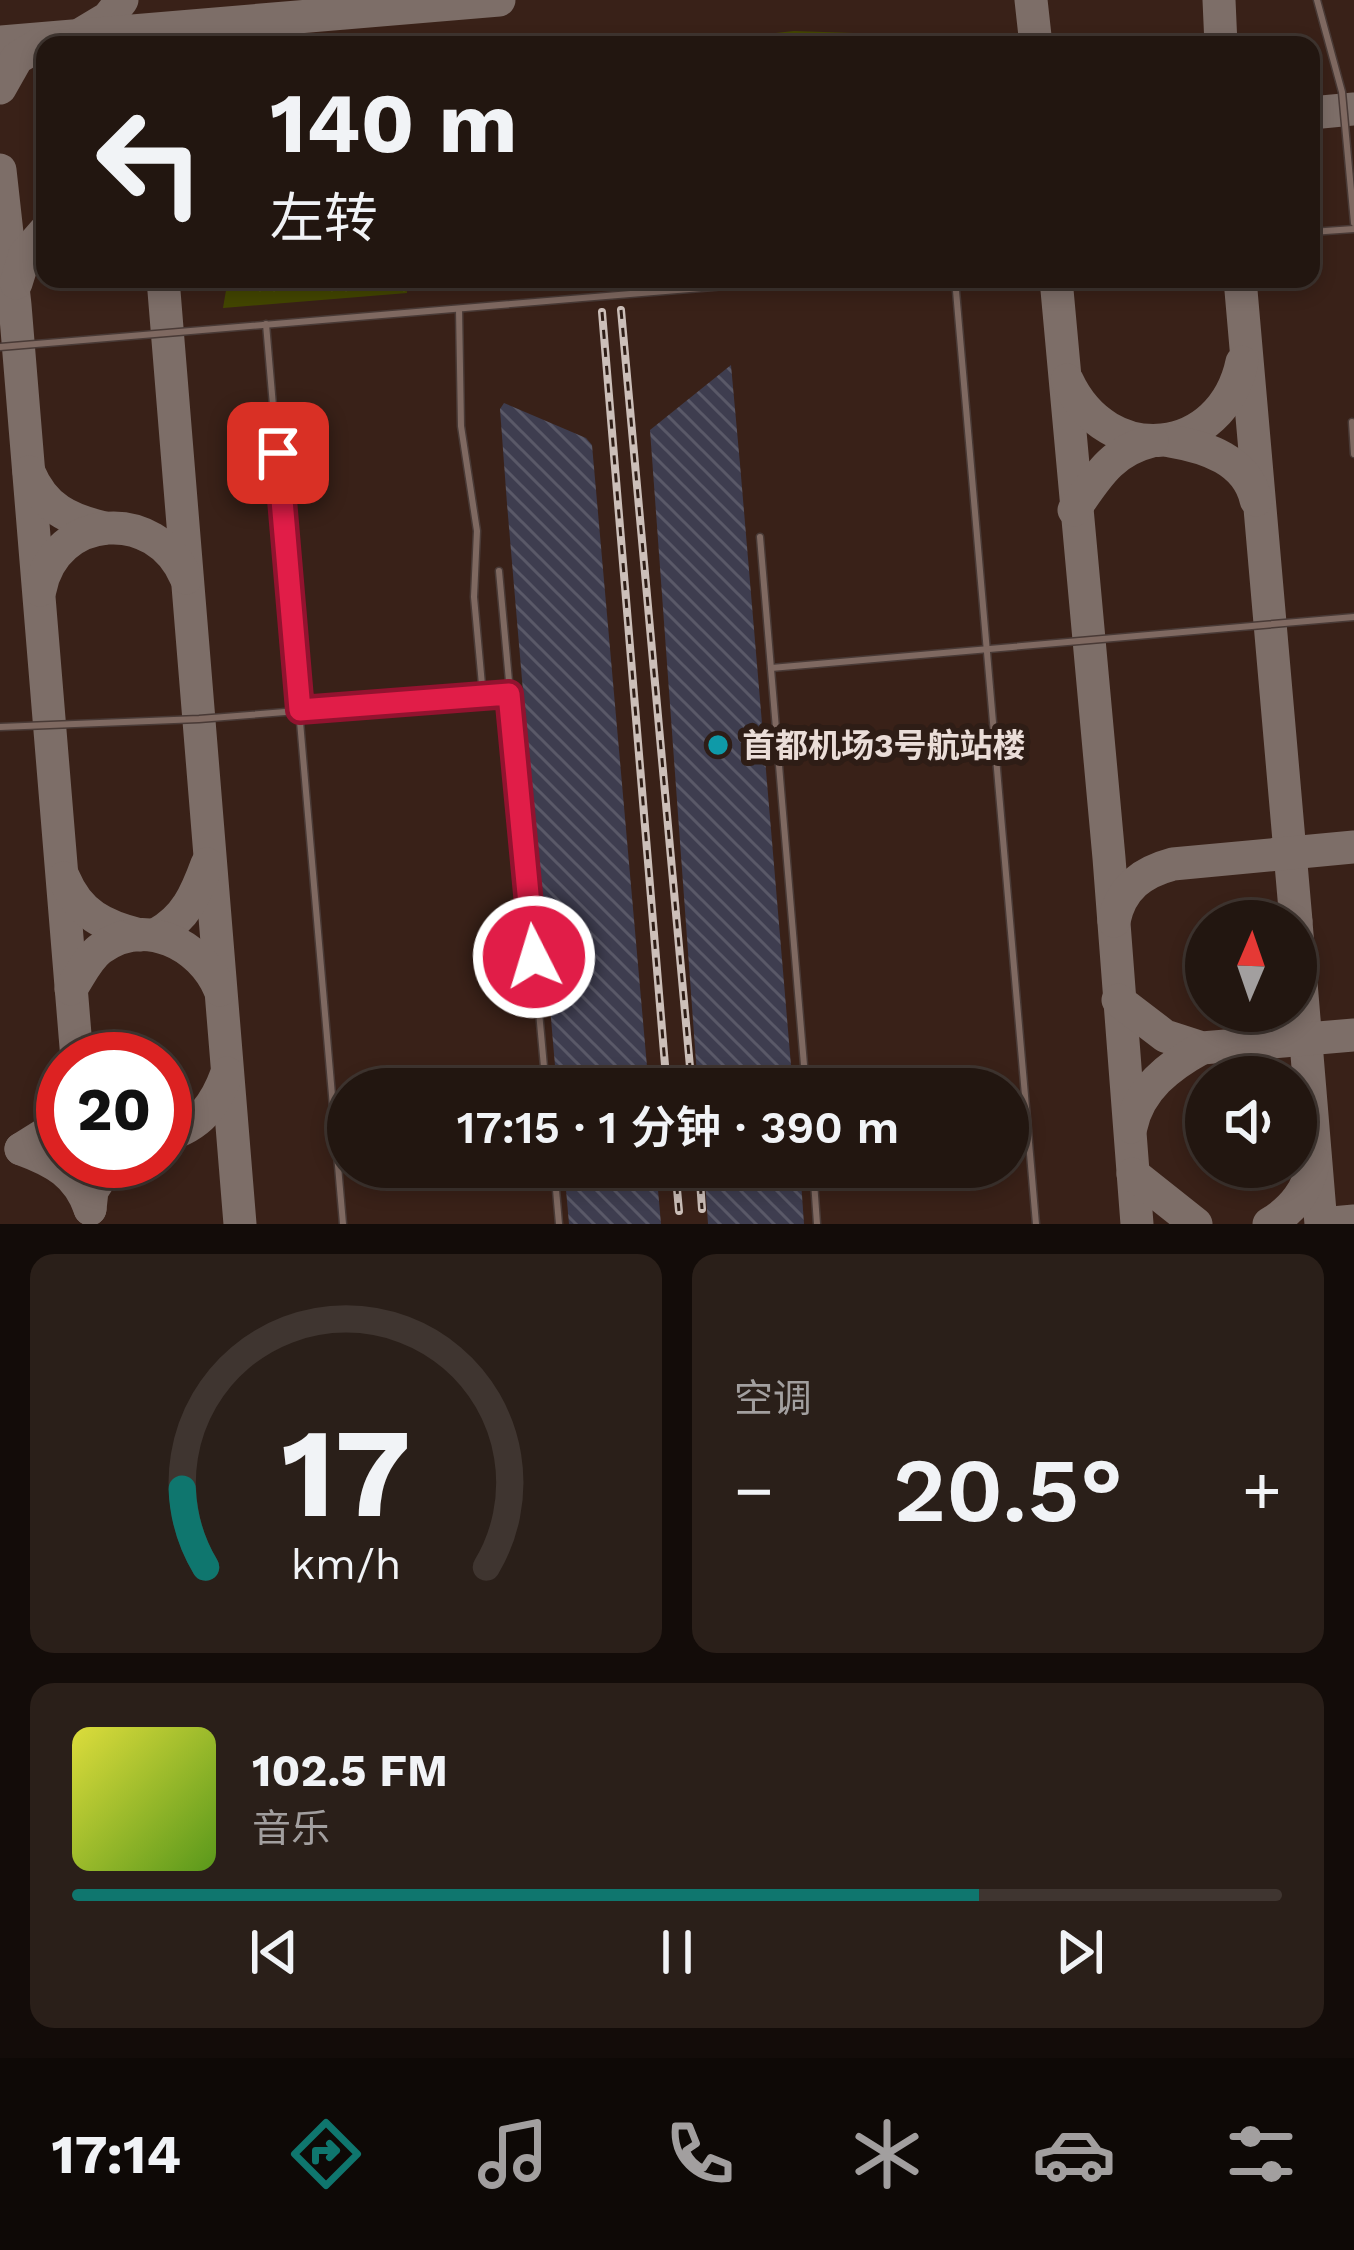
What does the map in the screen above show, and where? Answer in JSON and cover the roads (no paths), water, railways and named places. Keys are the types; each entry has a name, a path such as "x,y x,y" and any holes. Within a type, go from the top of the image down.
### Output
{"lane":[{"path":"1317,0 1342,92 1354,226 1320,231"},
{"path":"0,347 704,288"},
{"path":"956,288 1036,1224"},
{"path":"459,309 461,427 477,531 474,597 483,696"},
{"path":"266,325 343,1224"},
{"path":"1352,422 1354,454"},
{"path":"760,537 804,1068"},
{"path":"499,571 544,1068"},
{"path":"771,668 1354,617"},
{"path":"0,727 199,719 509,694"},
{"path":"556,1188 559,1224"},
{"path":"815,1188 818,1224"}],"railway":[{"path":"621,310 690,1068"},
{"path":"602,312 665,1068"},
{"path":"677,1188 679,1211"},
{"path":"700,1188 702,1209"}],"place":[{"name":"首都机场3号航站楼","path":"718,745"}]}
